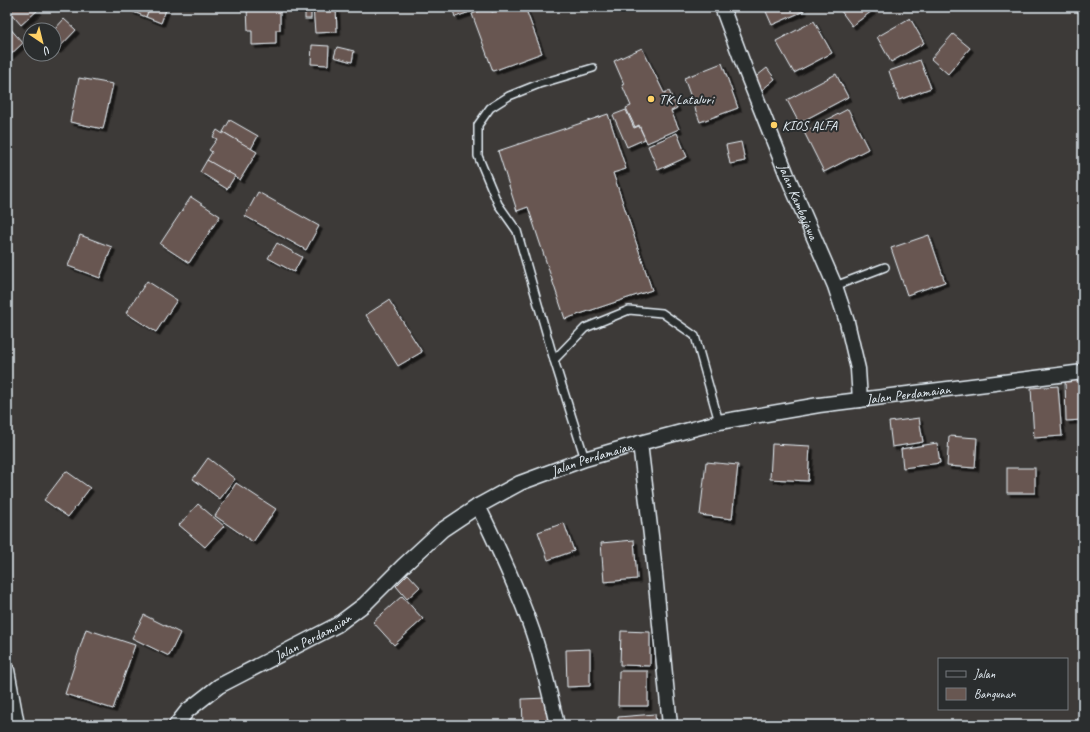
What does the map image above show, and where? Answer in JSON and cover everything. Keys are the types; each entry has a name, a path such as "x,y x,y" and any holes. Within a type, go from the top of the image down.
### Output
{"street":[{"name":"Jalan Kambajawa","path":"722,7 787,175 834,286 847,322 858,369 860,400"},
{"name":"Jalan Perdamaian","path":"176,725 187,711 218,686 337,625 365,604 442,530 478,506 520,483 585,459 718,422 789,409 1083,372"},
{"path":"640,443 652,544 670,725"},
{"path":"478,506 510,573 533,633 547,681 557,725"},
{"path":"7,670 17,725"}],"lane":[{"path":"585,459 554,360 517,231 498,204 478,156 478,125 490,108 509,96 539,84 593,68"},
{"path":"834,286 885,267"},
{"path":"554,360 585,328 629,310 662,313 695,336 718,422"}],"building":[{"path":"13,7 35,7 38,10 24,22 22,22 21,25 9,11"},
{"path":"133,7 150,7 146,17 131,11"},
{"path":"150,7 167,7 161,23 146,17"},
{"path":"247,7 280,7 280,30 276,30 276,44 252,45 252,31 248,31"},
{"path":"313,7 336,7 337,32 315,33"},
{"path":"452,7 481,7 482,8 455,17"},
{"path":"489,7 492,12 504,7 525,7 542,53 493,71 472,14"},
{"path":"764,7 802,7 804,11 772,25"},
{"path":"838,7 869,7 872,11 852,26"},
{"path":"305,8 311,8 311,19 305,19"},
{"path":"910,18 924,43 891,62 877,37"},
{"path":"64,19 76,30 62,45 62,22"},
{"path":"814,21 832,53 794,73 776,41"},
{"path":"7,25 22,42 22,44 7,58"},
{"path":"953,34 970,48 948,74 931,59"},
{"path":"312,45 329,46 328,65 311,64"},
{"path":"337,47 354,51 352,62 334,57"},
{"name":"TK Lataluri","path":"642,48 664,93 669,91 677,108 671,111 679,129 647,143 639,125 635,127 626,108 631,106 622,85 624,84 614,61"},
{"path":"920,60 931,88 899,100 889,71"},
{"path":"722,63 738,108 700,122 684,78"},
{"path":"767,68 775,79 762,90 753,79"},
{"path":"836,74 848,97 799,123 787,100"},
{"path":"79,78 113,84 103,129 70,122"},
{"path":"848,109 868,149 824,172 804,132"},
{"path":"626,110 634,128 639,126 645,139 627,147 613,115"},
{"path":"608,114 626,169 613,173 652,290 565,319 528,207 517,211 498,151"},
{"path":"230,120 258,136 251,149 223,132"},
{"path":"217,130 257,152 240,180 207,160 212,152 209,150 217,139 213,137"},
{"path":"677,133 687,157 658,170 648,146"},
{"path":"741,142 745,161 730,164 726,145"},
{"path":"207,160 235,176 227,189 200,172"},
{"path":"258,192 319,226 306,250 245,216"},
{"path":"191,197 220,216 189,263 160,244"},
{"path":"80,235 112,247 100,278 68,266"},
{"path":"929,235 945,282 907,295 891,248"},
{"path":"277,243 302,257 294,272 268,258"},
{"path":"147,281 177,300 156,332 126,313"},
{"path":"389,300 422,352 398,366 366,315"},
{"path":"1065,379 1083,379 1083,420 1066,421"},
{"path":"1058,386 1062,436 1034,438 1031,388"},
{"path":"919,418 923,442 892,447 889,422"},
{"path":"949,436 977,438 975,468 947,466"},
{"path":"937,443 940,463 903,468 901,449"},
{"path":"772,444 810,446 808,481 770,479"},
{"path":"208,458 235,479 220,499 193,479"},
{"path":"706,462 738,465 732,519 700,515"},
{"path":"1007,468 1035,468 1035,493 1007,493"},
{"path":"66,471 90,488 68,517 44,500"},
{"path":"236,483 276,509 253,542 215,516"},
{"path":"198,504 224,526 205,547 179,525"},
{"path":"564,523 574,551 548,560 538,532"},
{"path":"634,540 637,579 604,582 601,543"},
{"path":"408,574 420,587 407,599 396,586"},
{"path":"402,596 423,619 394,645 373,622"},
{"path":"144,615 180,633 169,656 132,638"},
{"path":"86,629 135,645 113,709 65,694"},
{"path":"621,631 650,632 650,666 620,665"},
{"path":"590,649 590,686 567,687 566,650"},
{"path":"619,671 648,671 648,706 618,706"},
{"path":"547,698 548,725 523,725 522,699"},
{"path":"655,714 656,725 618,725 618,717"}],"place":[{"name":"TK Lataluri","path":"651,99"},
{"name":"KIOS ALFA","path":"774,125"}]}
